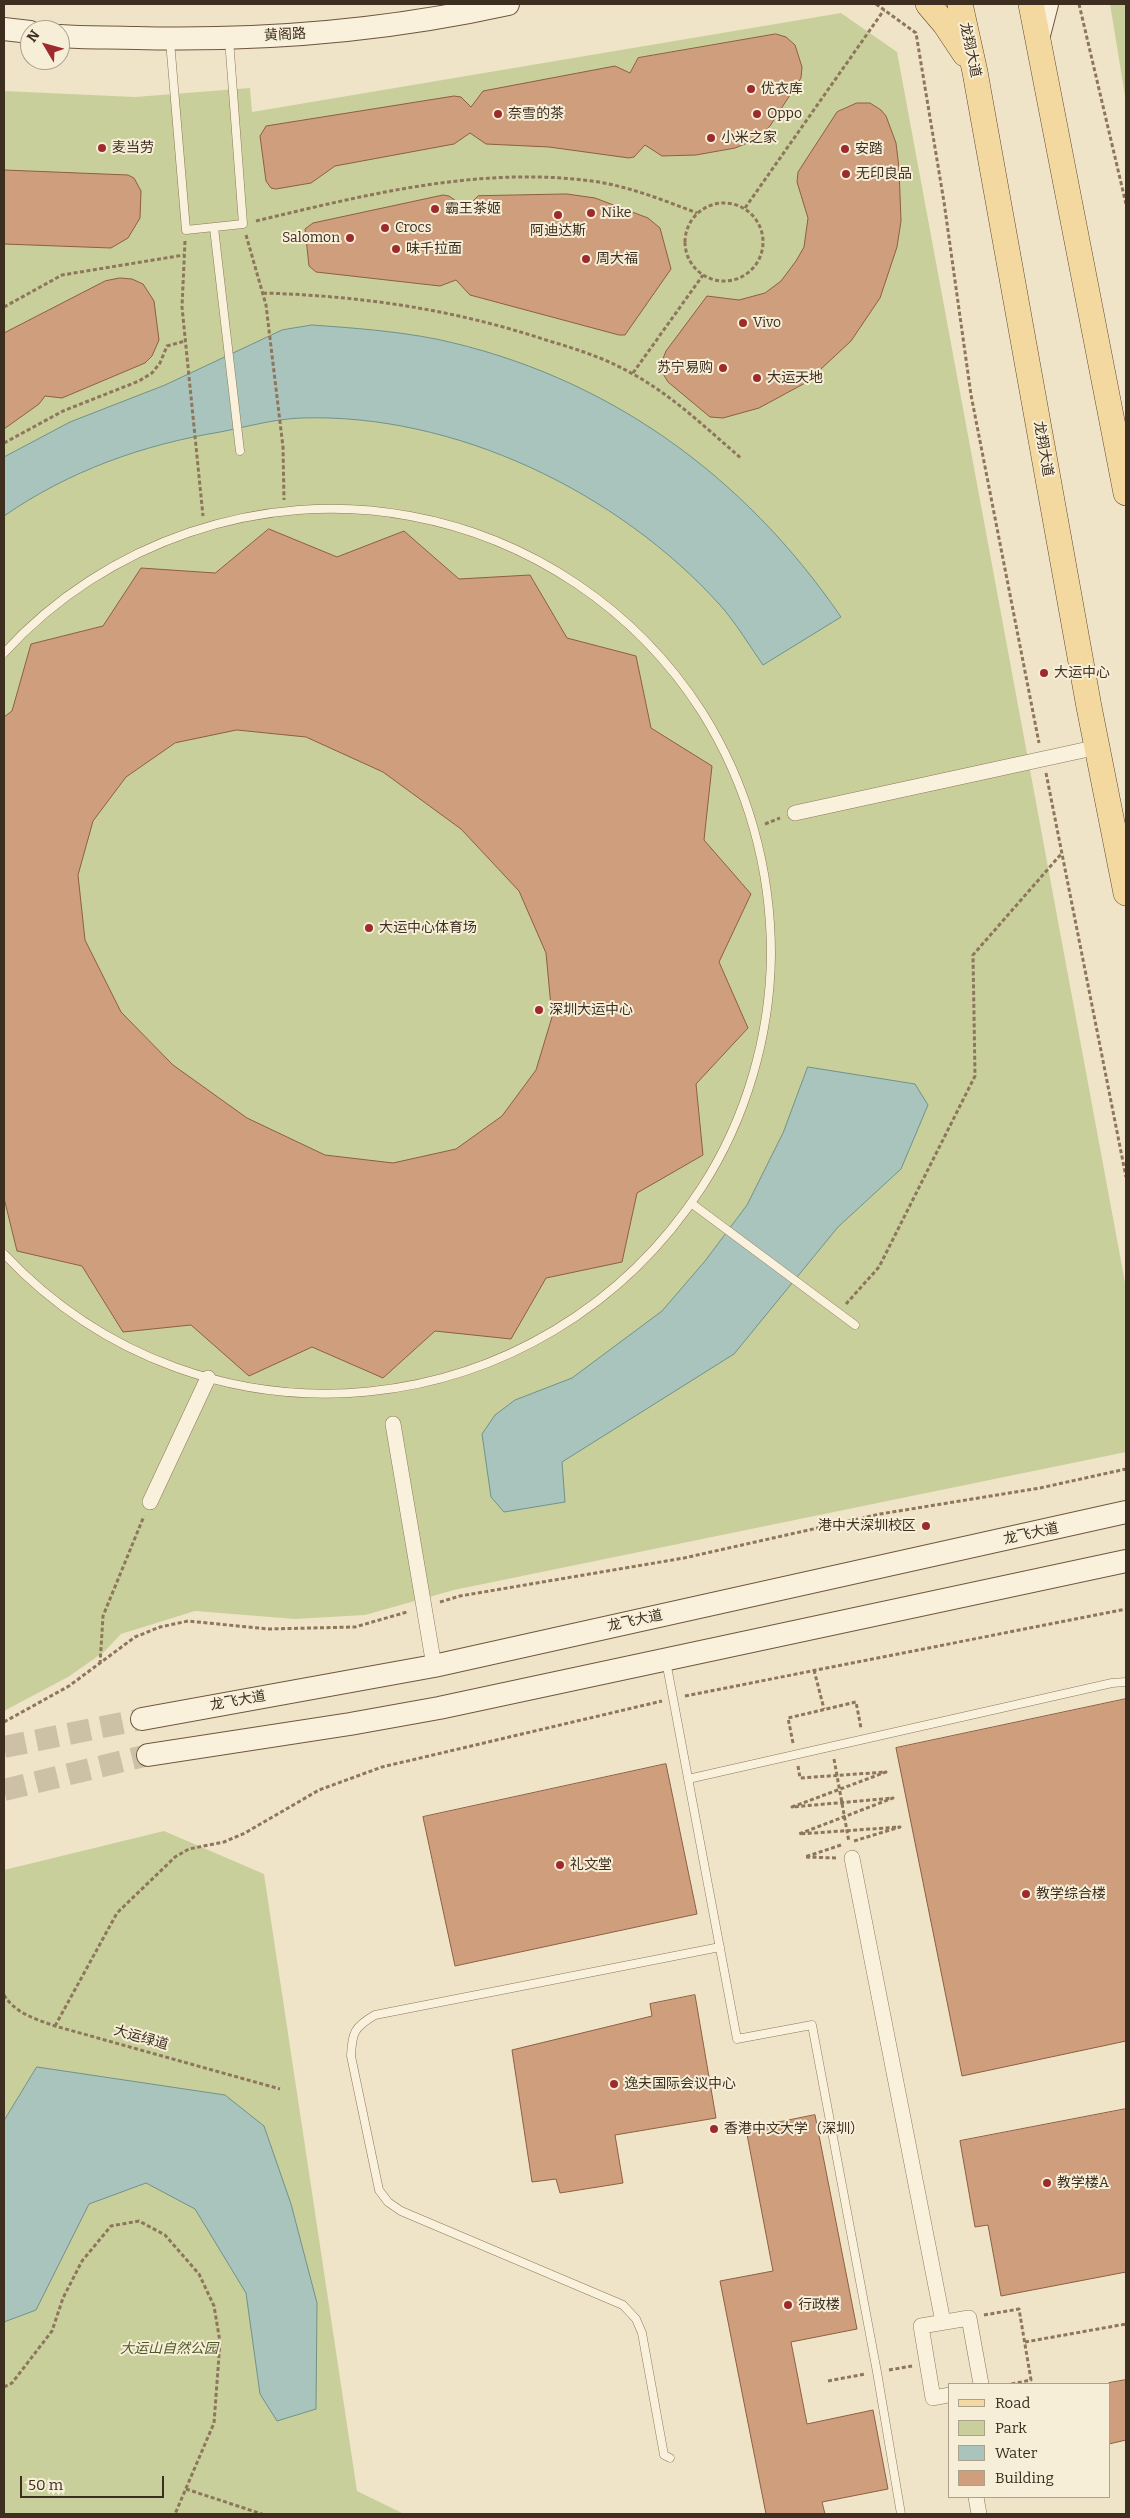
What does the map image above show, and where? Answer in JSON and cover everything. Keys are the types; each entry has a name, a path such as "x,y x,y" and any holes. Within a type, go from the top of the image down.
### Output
{"main road":[{"name":"黄阁路","path":"70,36 170,39 308,34 386,25 508,4"},
{"path":"928,4 960,44 975,72"},
{"name":"龙翔大道","path":"960,4 975,72 1126,893"},
{"path":"1030,4 1126,493"},
{"path":"1037,42 1047,4"},
{"path":"4,29 20,31"},
{"name":"龙飞大道","path":"142,1719 434,1666 1121,1512"},
{"path":"148,1755 439,1708 1126,1561"}],"street":[{"path":"795,813 1098,747"},
{"path":"150,1502 208,1378"},
{"path":"393,1424 434,1666"},
{"path":"852,1858 943,2322"},
{"path":"948,2395 933,2398 921,2326 969,2318 981,2383"},
{"path":"976,2498 979,2514"}],"lane":[{"path":"170,39 186,230 243,224 229,38"},
{"path":"214,228 240,450"},
{"path":"4,653 44,614 104,571 136,554 204,527 285,511 357,509 429,519 498,541 562,574 620,617 671,668 692,697 720,744 743,793 754,828 768,898 771,933 768,996 762,1040 753,1075 728,1141 691,1203 645,1260 590,1308 528,1346 460,1374 389,1390 352,1394 280,1392 208,1378 164,1364 106,1336 46,1294 4,1254"},
{"path":"691,1203 855,1325"},
{"path":"665,1660 737,2039 812,2025 877,2372 900,2514"},
{"path":"688,1779 1112,1683 1126,1682"},
{"path":"670,2458 664,2455 642,2333 636,2319 623,2305 402,2211 388,2202 379,2190 351,2056 352,2037 361,2023 374,2015 720,1947"}],"path":[{"path":"876,4 916,33 944,202 971,395 1126,1177"},
{"path":"1080,4 1126,204"},
{"path":"745,208 884,10"},
{"path":"285,511 283,447 266,305 243,224 338,202 425,185 509,177 592,181 641,192 697,213"},
{"path":"725,202 745,208 759,223 762,233 763,243 757,262 742,276 732,280 717,280 703,275 689,260 684,240 686,230 697,213 715,203 725,202"},
{"path":"186,230 182,307 184,341 198,455 204,527"},
{"path":"4,307 62,274 184,255"},
{"path":"632,373 703,275"},
{"path":"263,293 321,295 381,301 452,313 518,331 599,357 632,373 678,405 742,459"},
{"path":"4,443 63,411 139,381 152,373 160,362 167,346 184,341"},
{"path":"754,828 795,813"},
{"path":"839,1312 879,1267 975,1076 973,954 1062,853"},
{"path":"4,1722 69,1686 135,1637 160,1627 188,1621 268,1629 355,1628 460,1596 684,1558 880,1514 1040,1488 1126,1469"},
{"path":"100,1664 103,1616 150,1502"},
{"path":"693,1694 1126,1609"},
{"path":"814,1670 824,1709"},
{"path":"832,1746 837,1776 840,1790 842,1802 845,1817 848,1830 849,1843 852,1858 805,1857 849,1843 900,1826 848,1830 799,1834 845,1817 893,1798 842,1802 792,1807 840,1790 886,1772 837,1776 800,1778 788,1718 856,1702 864,1739"},
{"path":"55,2026 116,1913 163,1867 189,1849 224,1842 245,1833 319,1790 382,1767 644,1705"},
{"name":"大运绿道","path":"4,1995 10,2004 21,2012 55,2026 280,2089"},
{"path":"4,2387 12,2383 52,2331 63,2298 82,2261 111,2226 139,2221 165,2236 199,2274 214,2306 220,2342 214,2423 175,2514"},
{"path":"969,2318 1019,2308 1031,2380 1015,2383"},
{"path":"1025,2342 1126,2324"},
{"path":"828,2381 927,2363"},
{"path":"186,2489 262,2514"}],"green space":[{"path":"1110,4 1126,4 1126,102"},
{"name":"深圳大运中心","path":"841,13 897,52 1126,1288 1126,1452 454,1590 365,1615 295,1619 195,1611 121,1634 104,1652 68,1677 4,1711 4,91 135,97 250,88 252,112"},
{"name":"大运山自然公园","path":"164,1831 264,1874 357,2491 404,2514 4,2514 4,1870"}],"water":[{"path":"312,325 421,336 498,355 557,378 613,405 666,438 715,476 761,519 803,566 841,617 763,665 726,612 679,564 633,527 583,495 530,467 474,445 417,429 359,420 301,418 281,420 162,444 80,473 29,500 4,516 4,457 70,422 165,385 282,330"},
{"path":"808,1067 915,1084 928,1105 901,1169 838,1227 734,1354 562,1462 565,1502 504,1512 491,1497 482,1434 495,1415 515,1400 572,1378 662,1311 705,1261 747,1205 783,1133"},
{"path":"37,2067 225,2095 264,2126 291,2204 317,2303 316,2409 277,2421 260,2394 246,2293 195,2209 146,2183 89,2204 36,2310 4,2322 4,2121"}],"building":[{"path":"776,34 786,37 795,45 802,67 801,78 770,126 755,140 735,148 696,155 662,156 645,145 634,157 629,158 549,147 486,144 470,133 454,144 335,166 311,183 276,189 271,188 266,181 260,136 266,126 454,96 461,97 471,107 483,91 615,66 630,73 638,58"},
{"path":"857,103 870,103 881,110 886,116 896,143 899,168 901,221 897,247 880,298 851,341 807,382 759,408 723,418 710,417 668,382 662,372 662,361 666,351 707,296 739,300 765,293 781,281 804,247 808,218 797,182 798,172 837,112"},
{"path":"4,170 128,175 134,178 141,191 140,218 128,238 111,248 4,244"},
{"path":"567,194 595,198 648,218 660,228 671,269 625,335 470,295 456,280 440,286 316,272 309,266 305,229 313,223 443,195 449,196 466,208 478,196"},
{"path":"120,278 132,279 143,284 154,301 159,340 152,356 145,363 62,398 45,396 39,404 4,429 4,333 105,281"},
{"name":"大运中心体育场","path":"269,529 337,557 404,531 459,579 530,575 567,638 636,656 651,728 712,766 704,840 751,894 719,962 748,1028 696,1084 703,1155 637,1193 622,1262 546,1278 511,1339 435,1331 383,1378 312,1347 249,1376 191,1325 123,1332 82,1266 17,1251 4,1198 4,717 12,711 31,644 103,626 141,568 215,573","holes":["237,730 306,737 383,772 461,829 519,891 546,953 552,1017 536,1070 502,1116 456,1149 393,1163 325,1155 247,1118 173,1065 121,1012 85,940 78,875 93,821 126,777 175,743"]},
{"name":"教学综合楼","path":"1126,1699 1126,2041 962,2076 896,1748"},
{"name":"礼文堂","path":"666,1764 697,1914 455,1966 423,1817"},
{"name":"逸夫国际会议中心","path":"695,1995 716,2118 615,2135 623,2183 560,2193 556,2179 532,2182 512,2050 652,2016 650,2004"},
{"name":"教学楼A","path":"1126,2109 1126,2272 1001,2296 988,2225 975,2227 960,2141"},
{"name":"行政楼","path":"815,2115 857,2329 791,2342 807,2424 873,2410 888,2489 822,2502 825,2514 766,2514 720,2281 773,2271 746,2129"},
{"path":"1126,2380 1126,2440 1110,2444 1110,2383"}],"tunnel":[{"path":"4,1747 142,1719"},
{"path":"4,1790 148,1755"}],"place":[{"name":"优衣库","path":"751,89"},
{"name":"奈雪的茶","path":"498,114"},
{"name":"Oppo","path":"757,114"},
{"name":"小米之家","path":"711,138"},
{"name":"麦当劳","path":"102,148"},
{"name":"安踏","path":"845,149"},
{"name":"无印良品","path":"846,174"},
{"name":"霸王茶姬","path":"435,209"},
{"name":"Nike","path":"591,213"},
{"name":"阿迪达斯","path":"558,215"},
{"name":"Crocs","path":"385,228"},
{"name":"Salomon","path":"350,238"},
{"name":"味千拉面","path":"396,249"},
{"name":"周大福","path":"586,259"},
{"name":"Vivo","path":"743,323"},
{"name":"苏宁易购","path":"723,368"},
{"name":"大运天地","path":"757,378"},
{"name":"大运中心","path":"1044,673"},
{"name":"大运中心体育场","path":"369,928"},
{"name":"深圳大运中心","path":"539,1010"},
{"name":"港中大深圳校区","path":"926,1526"},
{"name":"礼文堂","path":"560,1865"},
{"name":"教学综合楼","path":"1026,1894"},
{"name":"逸夫国际会议中心","path":"614,2084"},
{"name":"香港中文大学（深圳）","path":"714,2129"},
{"name":"教学楼A","path":"1047,2183"},
{"name":"行政楼","path":"788,2305"}]}
